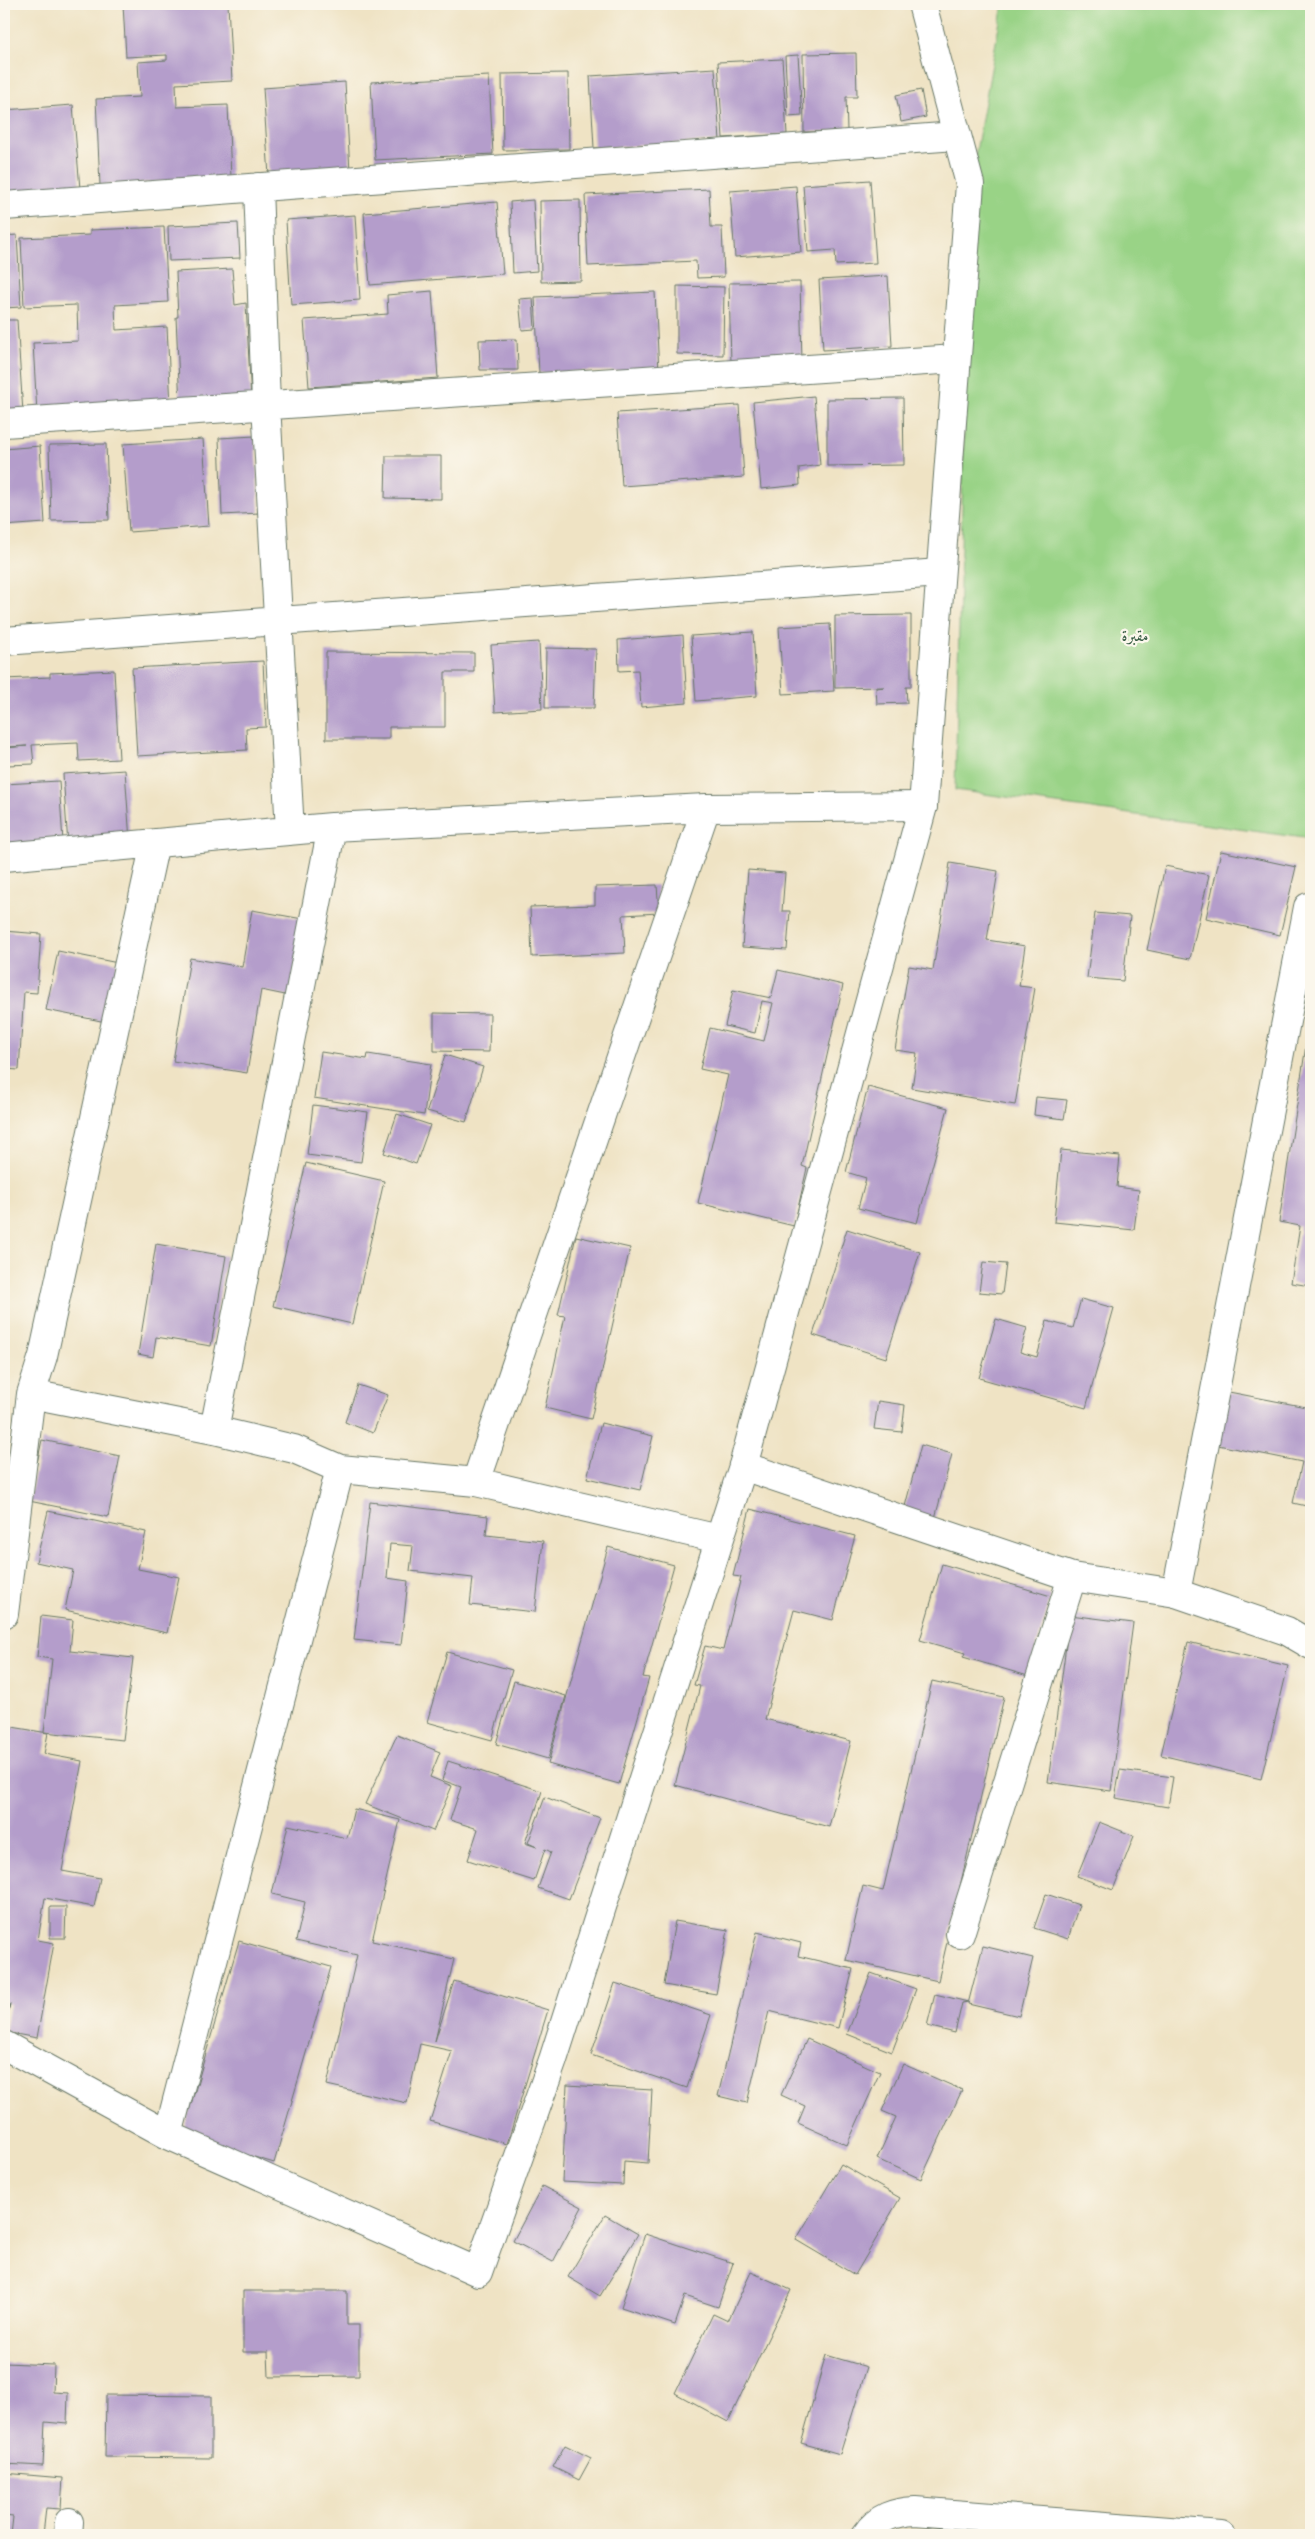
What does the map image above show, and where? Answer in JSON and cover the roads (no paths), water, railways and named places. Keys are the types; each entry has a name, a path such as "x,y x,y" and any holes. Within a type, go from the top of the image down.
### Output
{"street":[{"path":"4,2045 168,2135 478,2272 553,2060 743,1466 923,806 970,184 922,4"},
{"path":"4,206 956,136"},
{"path":"258,187 266,404 290,831"},
{"path":"4,424 266,404 956,358"},
{"path":"4,640 940,573"},
{"path":"4,857 332,827 706,808 923,806"},
{"path":"476,1482 706,808"},
{"path":"214,1430 332,827"},
{"path":"4,1614 31,1394 43,1356 155,843"},
{"path":"1176,1593 1308,907"},
{"path":"31,1394 214,1430 294,1450 340,1470 476,1482 719,1540"},
{"path":"743,1466 1072,1577 1176,1593 1287,1631 1311,1645"},
{"path":"168,2135 340,1470"},
{"path":"960,1934 1072,1577"},
{"path":"866,2535 875,2523 887,2516 901,2512 1080,2529 1221,2535"}],"park label":[{"name":"مقبرة","path":"1135,635"}]}
